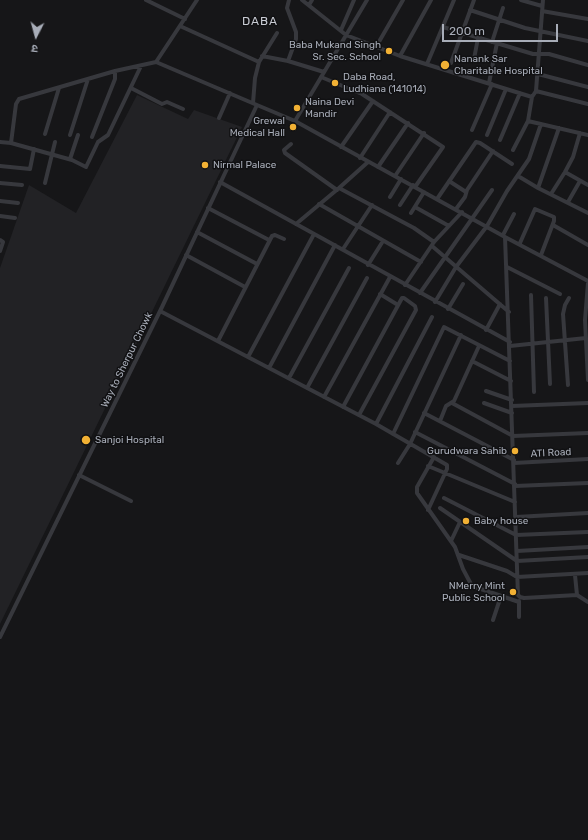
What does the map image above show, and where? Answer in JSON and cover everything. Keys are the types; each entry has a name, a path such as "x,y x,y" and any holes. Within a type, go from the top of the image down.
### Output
{"street":[{"path":"146,0 184,19"},
{"path":"156,62 197,0"},
{"path":"288,61 296,39 296,32 287,8 289,0"},
{"path":"302,0 346,35 400,56 491,83 532,98"},
{"path":"309,6 312,0"},
{"path":"341,30 354,0"},
{"path":"295,121 367,0"},
{"path":"376,47 402,0"},
{"path":"400,56 431,0"},
{"path":"426,64 454,0"},
{"path":"451,63 474,0"},
{"path":"521,0 542,8 588,19"},
{"path":"513,150 528,121 532,98 536,91 543,0"},
{"path":"472,130 491,83 495,43 499,20 503,8"},
{"path":"470,10 525,28 588,41"},
{"path":"180,26 259,62"},
{"path":"443,27 534,54 549,54 588,65"},
{"path":"255,104 254,78 262,56 277,33"},
{"path":"474,59 478,38"},
{"path":"262,56 288,61 324,72"},
{"path":"10,143 17,100 115,70 156,62 295,121 360,158 437,198 504,236 520,243 588,282 585,320 588,380"},
{"path":"0,142 10,143 70,159 86,167 98,142 108,135 141,66"},
{"path":"92,137 115,79 115,70"},
{"path":"538,74 588,87"},
{"path":"322,77 349,88 372,101 424,133 442,146 443,148 400,205"},
{"path":"70,135 88,78"},
{"path":"45,134 59,88"},
{"path":"131,88 162,104 167,102 183,109"},
{"path":"487,135 506,89"},
{"path":"536,91 588,104"},
{"path":"219,118 230,93"},
{"path":"500,140 520,94"},
{"path":"341,147 372,101"},
{"name":"Way to Sherpur Chowk","path":"0,637 160,311 255,104"},
{"path":"360,158 390,112"},
{"path":"528,121 588,135"},
{"path":"378,167 408,123"},
{"path":"435,302 456,267 487,226 507,191 529,159 541,124"},
{"path":"538,188 559,128"},
{"path":"395,176 424,133"},
{"path":"551,194 573,156 580,133"},
{"path":"70,159 78,135"},
{"path":"45,183 55,142"},
{"path":"437,198 474,143 480,142 512,164"},
{"path":"291,144 284,150 285,153 338,189 372,205 414,228 433,244 456,267 509,312"},
{"path":"0,166 30,169 34,149"},
{"path":"456,209 464,199 466,192 493,151"},
{"path":"296,224 368,162"},
{"path":"565,172 588,185"},
{"path":"518,176 538,188 588,213"},
{"path":"390,197 401,179"},
{"path":"449,181 466,192"},
{"path":"568,202 580,181"},
{"path":"220,182 343,249 368,265 510,344 548,343 586,338"},
{"path":"0,183 22,185"},
{"path":"420,293 492,190"},
{"path":"411,213 424,192"},
{"path":"0,201 18,203"},
{"path":"319,204 421,262"},
{"path":"343,249 372,205"},
{"path":"415,207 449,226"},
{"path":"208,208 269,240"},
{"path":"520,243 536,208 554,217 553,225 541,256"},
{"path":"405,285 433,244 462,212"},
{"path":"514,214 504,236 508,267 519,617"},
{"path":"0,216 15,218"},
{"path":"553,225 588,245"},
{"path":"197,232 257,264"},
{"path":"248,357 314,234"},
{"path":"218,341 269,240 273,235 284,240"},
{"path":"0,240 2,242 0,251"},
{"path":"368,265 383,241"},
{"path":"269,368 335,245"},
{"path":"186,255 246,287"},
{"path":"508,267 560,294"},
{"path":"289,378 349,268"},
{"path":"324,397 390,277"},
{"path":"307,388 367,278"},
{"path":"448,309 463,284"},
{"path":"380,294 398,305"},
{"path":"531,295 534,392"},
{"path":"343,406 403,298 416,306 416,308 360,416"},
{"path":"546,298 550,384"},
{"path":"568,386 563,312 569,298"},
{"path":"486,330 500,304"},
{"path":"160,311 343,406 448,466 428,510"},
{"path":"376,424 432,317"},
{"path":"393,434 444,327 510,361"},
{"path":"398,463 410,444 461,335"},
{"path":"440,421 446,406 452,403 479,346"},
{"path":"472,362 511,381"},
{"path":"486,391 512,400"},
{"path":"452,403 513,436 588,433"},
{"path":"484,403 512,413"},
{"path":"512,406 588,403"},
{"path":"424,413 514,461"},
{"path":"415,432 515,485 588,483"},
{"path":"434,457 416,490 428,510 451,541 459,555 463,569 472,586 519,602"},
{"name":"ATI Road","path":"514,461 588,459"},
{"path":"428,466 515,502"},
{"path":"79,475 131,501"},
{"path":"444,498 516,535 588,532"},
{"path":"440,508 517,561 588,557"},
{"path":"516,517 588,513"},
{"path":"451,541 460,522"},
{"path":"517,551 588,547"},
{"path":"459,555 507,571 517,577 588,574"},
{"path":"575,574 577,595"},
{"path":"519,596 524,598 577,595 588,602"},
{"path":"493,620 501,596"}],"shaded area":[{"path":"137,95 188,119 194,110 242,127 0,624 0,268 29,185 76,213"}],"place":[{"name":"Baba Mukand Singh Sr. Sec. School","path":"389,51"},
{"name":"Nanank Sar Charitable Hospital","path":"445,65"},
{"name":"Daba Road, Ludhiana (141014)","path":"335,83"},
{"name":"Naina Devi Mandir","path":"297,108"},
{"name":"Grewal Medical Hall","path":"293,127"},
{"name":"Nirmal Palace","path":"205,165"},
{"name":"Sanjoi Hospital","path":"86,440"},
{"name":"Gurudwara Sahib","path":"515,451"},
{"name":"Baby house","path":"466,521"},
{"name":"NMerry Mint Public School","path":"513,592"}],"district":[{"name":"DABA","path":"260,22"}]}
